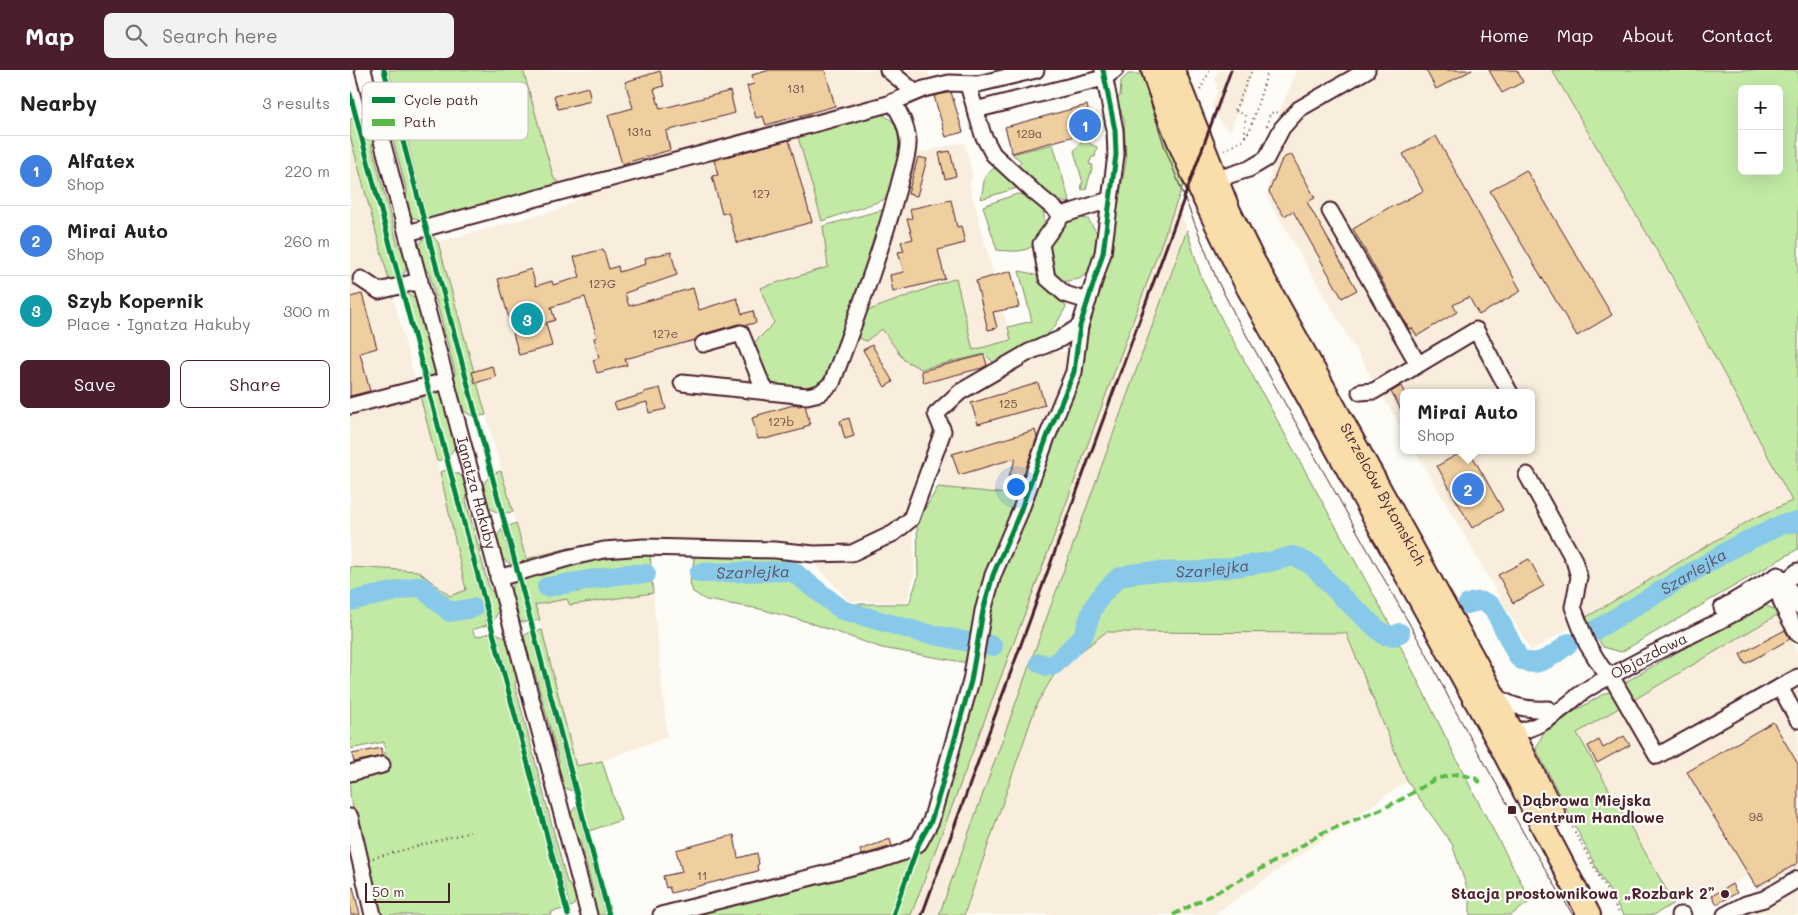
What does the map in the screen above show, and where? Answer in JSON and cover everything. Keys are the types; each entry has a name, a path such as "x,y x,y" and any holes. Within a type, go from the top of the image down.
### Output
{"highway":[{"name":"Strzelców Bytomskich","path":"1157,72 1217,179 1253,260 1513,732 1520,765"},
{"name":"Strzelców Bytomskich","path":"1157,72 1178,137 1214,220 1248,288 1482,714 1520,765 1598,914"}],"street":[{"path":"888,70 910,88 913,94"},
{"path":"407,233 893,102 949,83 978,84 1036,70"},
{"path":"1217,179 1249,169 1266,159 1282,128 1299,109 1367,70"},
{"path":"662,915 871,863 904,852 919,842 931,821 971,681 983,611 993,575 1020,512 1047,437 1074,372 1080,326 1103,253 1116,155 1107,72 975,110"},
{"path":"968,84 983,135 993,154 1062,215"},
{"path":"682,383 807,396 820,393 832,383 864,295 895,199 906,156 908,142 905,124 893,102"},
{"name":"Ignatza Hakuby","path":"382,140 589,915"},
{"path":"1088,301 1065,294 1047,278 1041,244 1062,215 1109,200"},
{"path":"1330,211 1418,364"},
{"path":"361,279 380,291 420,281"},
{"path":"498,578 596,552 636,548 775,550 814,554 852,554 894,533 911,519 943,431 936,414 960,392 1029,352 1060,339 1080,326"},
{"path":"1360,392 1374,391 1476,330 1508,389"},
{"path":"703,344 741,334 760,382 767,392"},
{"path":"350,406 446,381"},
{"path":"1527,475 1574,560 1579,577 1573,608 1587,644 1602,668 1611,676 1657,756 1798,677"},
{"path":"1654,652 1684,631 1779,581 1797,568"},
{"path":"1779,581 1781,599 1791,606 1798,634"},
{"name":"Objazdowa","path":"1513,732 1535,726 1582,693 1654,652 1687,637 1752,602 1779,581"},
{"path":"1752,602 1760,598 1774,598 1791,606"},
{"path":"1780,687 1798,720"},
{"path":"1482,714 1494,724 1513,732 1548,709 1582,693"},
{"path":"1493,694 1506,703 1520,708 1548,709"},
{"path":"1520,765 1527,738 1535,726"},
{"path":"350,773 382,765"},
{"path":"350,817 373,915"},
{"path":"1725,915 1746,904 1764,899 1798,879"}],"path":[{"path":"1196,96 1210,70"},
{"path":"1245,138 1245,115 1236,110 1252,70"},
{"path":"1223,150 1230,148 1245,138 1253,122 1268,70"},
{"path":"1267,128 1270,113 1299,109"},
{"path":"361,862 470,832"}],"shaded area":[{"path":"523,70 928,70 930,77 894,95 567,187 554,179 528,82"},
{"path":"1218,70 1253,70 1231,130 1223,126 1212,107 1217,90 1215,79"},
{"path":"1297,70 1552,70 1671,275 1793,502 1752,519 1531,651 1417,454 1535,454 1535,389 1400,389 1400,426 1267,197 1279,113"},
{"path":"797,132 822,221 828,267 855,336 882,329 904,360 921,369 985,354 996,365 952,391 926,416 934,435 912,505 915,572 907,602 849,601 807,556 752,544 627,541 569,548 526,559 438,242 560,209 602,186"},
{"path":"350,136 437,461 467,590 450,596 418,571 350,567"},
{"path":"964,142 973,175 969,183 1011,340 972,350 956,279 867,311 915,154"},
{"path":"1177,201 1187,230 939,915 911,915 1059,523"},
{"path":"1043,351 1072,352 1019,495 938,487 949,426 945,415 983,386"},
{"path":"653,593 667,737 602,761 576,766 535,605 567,599 570,605"},
{"path":"1777,615 1798,653 1798,868 1757,890 1748,875 1701,901 1674,903 1577,733"},
{"path":"1106,632 1346,633 1407,781 1213,915 964,915 1037,703 1057,670"},
{"path":"1798,870 1798,915 1715,915"}],"green space":[{"path":"388,70 523,70 526,82 392,82"},
{"path":"1552,70 1795,70 1798,72 1798,549 1621,652 1603,647 1585,618 1752,519 1792,501 1671,275"},
{"path":"1128,74 1147,74 1188,174 911,915 681,915 817,884 919,852 940,817 997,583 1081,372 1091,315 1112,235 1126,161 1124,120 1117,99 1120,96 1121,81"},
{"path":"528,88 554,179 567,187 428,222 407,140 528,140"},
{"path":"881,113 897,126 902,144 900,163 886,199 822,221 798,137"},
{"path":"353,118 397,281 390,284 350,136 350,119"},
{"path":"1085,137 1090,144 1097,147 1095,157 1092,157 1089,164 1093,165 1086,189 1082,190 1081,184 1083,183 1074,151"},
{"path":"366,140 373,140 372,146 398,245 406,254 406,270 402,277"},
{"path":"391,140 399,140 422,221 412,217 405,203 407,192 394,143"},
{"path":"1053,144 1070,203 1055,199 1041,190 1017,168 1021,161 1012,154"},
{"path":"994,168 1002,171 1020,187 981,199 985,176"},
{"path":"1017,194 1032,198 1041,207 1044,220 1041,235 1034,245 1027,249 1015,251 997,250 983,206"},
{"path":"882,210 885,223 830,375 806,391 769,387 752,345 774,323 760,288 828,267 823,226"},
{"path":"1080,218 1088,219 1097,233 1098,241 1089,272 1079,279 1061,282 1054,278 1046,249 1064,226"},
{"path":"1187,230 1201,277 1224,324 1386,617 1473,792 1531,901 1511,915 1470,915 1470,897 1452,844 1407,781 1346,633 1106,632 1057,670 1037,703 964,915 939,915"},
{"path":"431,234 438,242 486,415 479,416"},
{"path":"425,237 473,416 463,409 456,398 455,372 429,273 420,260 418,251"},
{"path":"1019,271 1035,275 1048,282 1058,293 1066,307 1055,326 1043,339 996,365 985,354 921,369 904,360 882,329 866,341 855,336 867,311 956,278 973,350 1011,340 1008,327 1032,321"},
{"path":"406,294 412,296 417,301 438,375 429,380"},
{"path":"439,391 443,393 455,441 454,449 449,455 432,392"},
{"path":"427,394 444,459 437,461 420,396"},
{"path":"447,470 487,625 472,630 476,637 490,633 564,909 551,912 552,915 379,915 350,795 350,783 355,775 386,770 384,742 350,749 350,567 418,571 450,596 466,590 440,472"},
{"path":"501,471 513,512 505,513 494,473"},
{"path":"453,472 462,476 467,486 466,500 489,588 498,604 498,612 493,621"},
{"path":"489,477 499,513 489,507 482,492 485,482"},
{"path":"938,487 1019,495 968,663 882,648 808,622 760,609 706,600 693,592 690,583 695,553 782,558 799,564 847,604 909,604 918,577 917,522"},
{"path":"516,523 526,559 569,548 627,541 519,565 509,526"},
{"path":"502,529 512,565 500,557 497,539"},
{"path":"650,554 653,593 570,605 567,599 535,605 540,620 534,621 522,576 609,556"},
{"path":"516,580 528,622 520,622 512,607 510,595"},
{"path":"1765,605 1773,609 1777,615 1632,701 1625,687 1626,682 1757,606"},
{"path":"542,630 576,766 602,761 621,820 589,831 536,631"},
{"path":"530,632 572,791 567,789 559,779 557,770 559,761 532,663 525,655 522,637"},
{"path":"497,633 507,639 518,674 515,685 567,882 574,890 576,896 573,906 570,907"},
{"path":"1605,693 1614,693 1622,706 1577,733 1674,903 1654,915 1623,915 1599,873 1536,749 1545,729"},
{"path":"576,806 605,915 595,915 591,901 593,890 580,841 572,833 571,813"}],"building":[{"path":"770,70 825,70 835,106 766,125 763,116 756,118 747,86 754,84 752,75"},
{"path":"1426,70 1472,70 1436,89"},
{"path":"1489,70 1517,70 1523,82 1502,93"},
{"path":"660,71 664,86 654,89 660,109 730,91 735,113 666,131 670,150 622,164 608,115 633,108 625,82"},
{"path":"588,87 591,101 558,109 554,96"},
{"path":"951,92 963,132 946,137 934,96"},
{"path":"1087,105 1093,131 1012,153 1005,127"},
{"path":"1436,136 1521,291 1479,315 1469,297 1453,305 1457,312 1417,336 1412,328 1409,329 1353,229 1393,205 1423,191 1403,154"},
{"path":"789,140 812,222 737,243 728,212 722,214 712,176 718,175 714,160"},
{"path":"950,151 956,176 945,179 939,153"},
{"path":"1291,154 1315,198 1307,202 1357,290 1342,298 1293,211 1284,216 1269,192 1282,159"},
{"path":"918,157 927,159 917,196 908,194"},
{"path":"1526,170 1612,315 1577,336 1490,191"},
{"path":"951,200 957,227 961,226 965,243 938,250 945,279 893,292 890,275 904,272 898,252 904,251 901,242 913,239 907,219 912,218 910,209"},
{"path":"603,249 609,269 618,266 619,272 646,264 645,258 671,252 677,275 625,293 629,306 693,288 699,310 737,298 742,314 753,311 756,323 738,324 700,335 695,340 625,359 627,365 597,373 593,360 599,358 594,338 597,337 585,297 551,307 555,320 546,323 552,346 519,355 498,279 531,269 536,286 552,281 553,285 580,277 574,257"},
{"path":"1011,271 1019,307 993,312 997,328 988,330 976,281"},
{"path":"362,294 377,348 360,353 370,391 350,396 350,297"},
{"path":"872,345 893,382 885,387 863,350"},
{"path":"984,355 987,365 982,368 924,383 921,371"},
{"path":"492,366 496,377 475,383 472,372"},
{"path":"1038,383 1045,405 978,424 971,403"},
{"path":"1401,386 1402,389 1400,389 1400,408 1391,392"},
{"path":"660,388 666,409 649,413 647,402 617,410 614,403 644,394 644,392"},
{"path":"797,404 798,406 805,405 810,425 803,427 804,429 758,439 752,418"},
{"path":"849,418 854,436 845,439 840,421"},
{"path":"1035,430 1037,437 1018,491 1005,486 1016,458 959,475 952,454"},
{"path":"1458,454 1471,454 1503,510 1472,528 1437,466"},
{"path":"1529,559 1544,586 1513,603 1498,575"},
{"path":"1785,630 1790,639 1745,664 1740,654"},
{"path":"1773,722 1798,764 1798,863 1756,887 1687,772"},
{"path":"1624,736 1630,745 1597,763 1588,746 1599,740 1603,748"},
{"path":"381,748 382,756 354,762 352,754"},
{"path":"734,835 738,858 757,853 758,871 671,893 669,887 666,888 663,876 682,872 676,850"},
{"path":"890,839 892,846 862,855 860,850"},
{"name":"Stacja prostownikowa „Rozbark 2”","path":"1732,884 1737,893 1717,904 1712,896"},
{"path":"353,887 360,915 350,915 350,888"}],"waterway":[{"name":"Szarlejka","path":"1592,632 1736,546 1783,524 1798,522"},
{"name":"Szarlejka","path":"1040,663 1047,666 1054,665 1083,636 1093,608 1103,593 1118,578 1130,574 1148,572 1201,571 1242,566 1293,556 1312,565 1342,597 1384,635 1393,636 1400,633"},
{"name":"Szarlejka","path":"699,573 792,571 842,610 919,632 970,642"},
{"name":"Szarlejka","path":"547,587 624,574 646,574"},
{"path":"578,591 579,581"},
{"name":"Szarlejka","path":"350,601 420,586 450,612 473,608"},
{"name":"Szarlejka","path":"1468,604 1482,602 1494,609 1518,657 1524,661 1531,663 1545,660 1569,643"},
{"name":"Szarlejka","path":"984,644 993,646"}],"tram line":[{"path":"1140,70 1165,148 1217,280 1427,655 1455,710 1527,839 1573,915"}],"railway":[{"path":"922,915 1231,70"}],"marked path":[{"path":"1173,915 1287,855 1322,833 1384,808 1435,779 1458,774 1475,778 1483,785"}],"cycle path":[{"path":"384,70 387,82"},
{"path":"893,915 919,843 931,821 940,792 971,681 983,611 993,575 1020,512 1047,437 1074,372 1080,326 1103,253 1116,155 1115,130 1103,70"},
{"path":"350,94 362,139"},
{"path":"362,140 568,915"},
{"path":"403,140 609,915"}],"place":[{"name":"Alfatex","path":"1085,125"},
{"name":"Szyb Kopernik","path":"527,319"},
{"name":"Mirai Auto","path":"1468,489"},
{"name":"Dąbrowa Miejska Centrum Handlowe","path":"1512,810"},
{"name":"Stacja prostownikowa „Rozbark 2”","path":"1725,894"}]}
